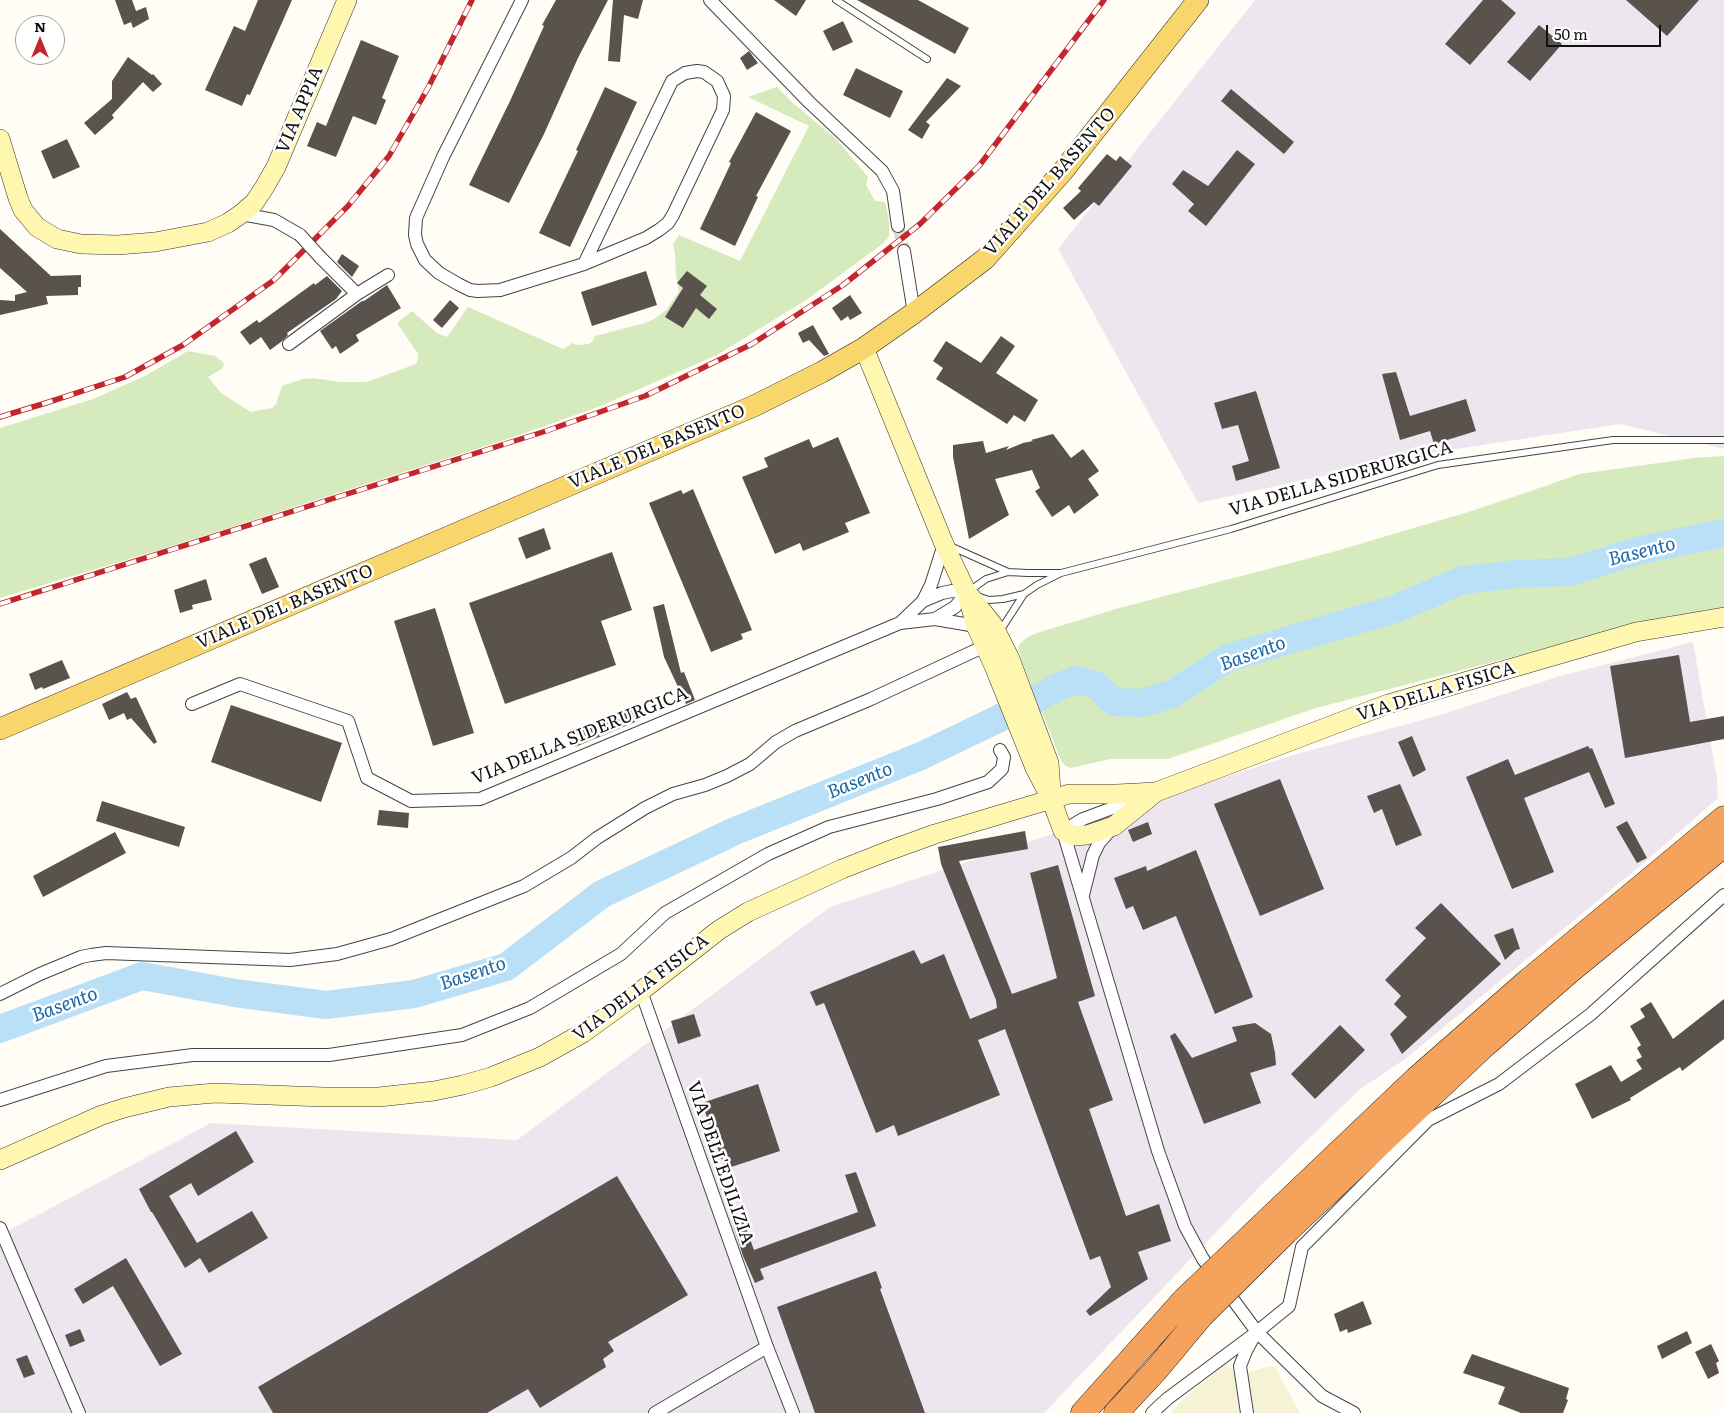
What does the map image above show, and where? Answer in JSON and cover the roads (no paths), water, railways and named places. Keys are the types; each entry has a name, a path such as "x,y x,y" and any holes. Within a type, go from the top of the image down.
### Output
{"highway":[{"path":"1116,1413 1156,1370 1279,1224 1416,1079 1529,980 1724,818"},
{"path":"1083,1413 1184,1300 1279,1224 1570,971 1724,845"}],"main road":[{"name":"VIALE DEL BASENTO","path":"0,729 744,410 822,372 864,348 985,259 1063,171 1198,0"}],"street":[{"name":"VIA APPIA","path":"0,140 23,210 37,227 57,239 68,242 95,244 155,242 208,232 228,223 254,203 276,167 347,0"},
{"path":"522,0 418,210 415,226 417,244 425,260 439,273 470,290 500,290 584,264 646,238 668,223 723,110 724,96 721,88 711,76 704,72 691,71 676,77 669,85 584,264"},
{"path":"710,0 809,102 882,171 893,191 898,226"},
{"path":"241,214 274,220 300,235 357,294"},
{"path":"904,251 914,313"},
{"path":"289,344 357,294 388,275"},
{"path":"864,348 966,593 976,626 992,640"},
{"name":"VIA DELLA SIDERURGICA","path":"900,623 923,601 931,585 944,544"},
{"name":"VIA DELLA SIDERURGICA","path":"923,601 952,591 966,593"},
{"path":"966,593 986,616 992,640 1042,765 1051,799 1083,895 1158,1151 1185,1226 1204,1259 1257,1332 1322,1396 1354,1413"},
{"name":"VIA DELLA SIDERURGICA","path":"935,619 955,607 966,593"},
{"name":"VIA DELLA FISICA","path":"0,1160 102,1116 124,1108 169,1097 215,1093 360,1097 408,1094 463,1085 518,1067 562,1046 603,1020 719,930 748,912 792,891 888,851 935,834 1069,794 1156,792 1388,704 1636,632 1724,617"},
{"name":"VIA DELLA SIDERURGICA","path":"192,704 240,684 348,721 367,778 412,801 480,798 900,623 935,619 976,626"},
{"path":"0,994 40,974 81,957 91,955 106,953 290,960 337,954 391,939 524,886 571,858 597,838 645,808 673,794 705,785 750,764 776,742 795,731 871,699 992,640"},
{"path":"0,1100 106,1066 193,1055 329,1055 462,1035 530,1008 621,954 665,913 768,854 829,827 937,799 988,782 1002,769 1004,757 1000,750"},
{"path":"1063,831 1083,819 1156,792"},
{"name":"VIA DELLA FISICA","path":"1063,831 1075,836 1087,835 1114,826 1156,792"},
{"path":"1083,895 1093,855 1099,843 1114,826"},
{"path":"1152,1413 1167,1399 1289,1306 1302,1246 1428,1120 1499,1084 1591,1014 1724,895"},
{"name":"VIA DELL'EDILIZIA","path":"641,991 767,1347 793,1413"},
{"path":"0,1228 79,1413"},
{"path":"1247,1413 1240,1366 1257,1332"},
{"path":"655,1413 767,1347"}],"lane":[{"path":"836,0 926,59"},
{"name":"VIA DELLA SIDERURGICA","path":"992,640 1024,594 1061,573 1231,530 1438,465 1614,440 1724,440"},
{"name":"VIA DELLA SIDERURGICA","path":"944,544 1008,572 1028,574 1061,573"},
{"name":"VIA DELLA SIDERURGICA","path":"966,593 986,579 1008,572"},
{"name":"VIA DELLA SIDERURGICA","path":"966,593 989,600 1024,594"}],"waterway":[{"name":"Basento","path":"0,1029 142,976 235,993 326,1005 414,994 506,967 602,894 735,831 921,756 998,719 1056,688 1076,680 1096,685 1114,702 1142,703 1172,694 1228,658 1395,609 1463,580 1517,574 1570,572 1637,551 1724,533"}],"tunnel":[{"path":"898,226 904,251"}],"railway":[{"path":"0,417 125,377 183,345 274,280 348,206 389,156 428,88 472,0"},
{"path":"0,604 546,431 645,396 752,344 843,285 920,224 979,166 1104,0"}]}
